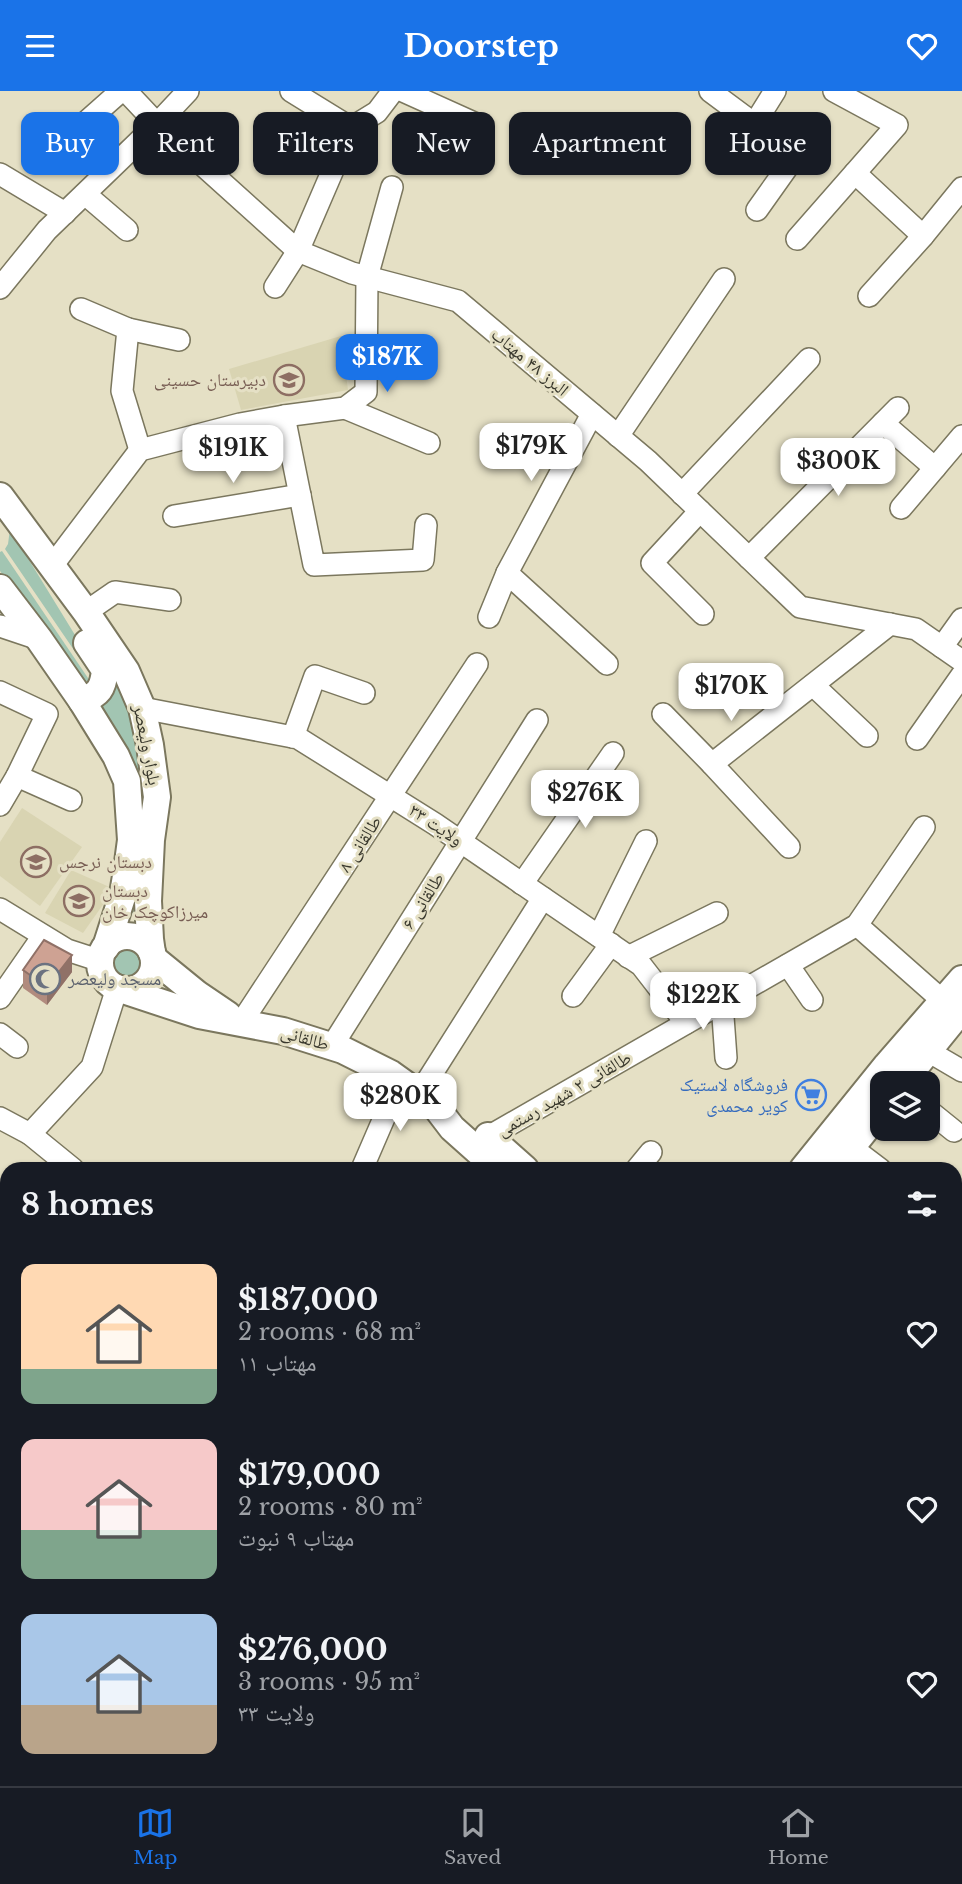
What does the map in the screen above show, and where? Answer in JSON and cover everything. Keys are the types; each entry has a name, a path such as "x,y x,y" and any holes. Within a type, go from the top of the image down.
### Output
{"main road":[{"name":"بلوار ولیعصر","path":"1,498 86,612 126,671 142,708 157,797 151,840 148,901 149,939 153,956"},
{"path":"1,498 35,562 105,670 103,684 95,695 82,701"},
{"name":"بلوار ولیعصر","path":"0,588 82,701 116,756 127,781 131,840 127,870 123,894 103,954"},
{"path":"121,937 139,939 147,945 153,956 154,967 148,982 134,990 117,988 110,984 101,970 103,954 113,941 121,937"},
{"name":"طالقانی","path":"153,956 197,994 241,1023"},
{"path":"912,1071 928,1051 962,979"},
{"name":"طالقانی","path":"117,988 199,1015 283,1031 343,1049 391,1074 418,1094 486,1157"},
{"path":"809,1162 887,1065 952,1005"},
{"path":"839,1162 870,1124"}],"street":[{"name":"البرز ۴۸ مهتاب","path":"124,91 145,112"},
{"path":"99,112 124,91"},
{"path":"168,112 188,91"},
{"path":"291,91 325,112"},
{"path":"377,112 393,91"},
{"path":"403,91 448,112"},
{"path":"710,91 740,112"},
{"path":"762,112 775,91"},
{"path":"797,239 897,125 834,91"},
{"path":"0,288 47,230 133,147"},
{"path":"855,173 923,236"},
{"path":"0,174 65,213"},
{"name":"البرز ۴۸ مهتاب","path":"214,175 298,251 352,273 458,302 648,461 800,607 916,629 962,661"},
{"path":"275,287 298,251 331,175"},
{"path":"757,211 782,175"},
{"path":"345,408 366,391 367,277 392,187"},
{"path":"869,296 962,188"},
{"path":"85,194 127,230"},
{"path":"618,436 724,279"},
{"path":"81,309 128,329 179,340"},
{"path":"128,329 122,391 140,450"},
{"path":"682,494 809,359"},
{"path":"52,566 140,450 240,424 345,408 429,443"},
{"path":"489,617 507,573 592,414"},
{"path":"284,416 314,565 424,560 426,525"},
{"path":"749,558 890,416 935,468"},
{"path":"901,508 962,436"},
{"path":"174,516 300,495"},
{"path":"700,511 652,563 703,614"},
{"path":"507,573 607,664"},
{"path":"86,612 115,591 170,600"},
{"path":"942,647 962,619"},
{"path":"712,765 890,624"},
{"path":"0,626 39,639"},
{"name":"طالقانی ۸","path":"241,1023 477,664"},
{"path":"917,739 962,675"},
{"path":"293,737 315,676 364,693"},
{"path":"813,685 867,736"},
{"path":"0,692 47,715 0,805"},
{"name":"ولایت ٣۳","path":"142,708 298,738 391,796 641,965 686,1023"},
{"path":"663,715 789,847"},
{"name":"طالقانی ۶","path":"332,1046 537,720"},
{"path":"522,884 612,753"},
{"path":"17,776 71,800"},
{"path":"924,827 857,925 952,1005"},
{"path":"573,996 605,940 646,841"},
{"path":"367,1162 418,1094 542,898"},
{"path":"0,909 67,950 103,954"},
{"path":"628,957 717,913"},
{"name":"طالقانی ۲ شهید رستمی","path":"486,1157 686,1023 857,925"},
{"path":"0,998 43,936"},
{"path":"789,965 812,1000"},
{"path":"30,1134 92,1067 117,988"},
{"path":"722,1003 726,1058"},
{"path":"0,1034 18,1047"},
{"path":"928,1051 962,1071"},
{"path":"0,1118 30,1134 64,1162"},
{"path":"940,1120 954,1131"},
{"path":"851,1147 871,1162"},
{"path":"643,1162 651,1152"}],"shaded area":[{"name":"دبیرستان حسینی","path":"341,336 348,390 241,410 229,369"},
{"name":"دبستان نرجس","path":"22,808 82,847 40,906 0,876 0,842"},
{"name":"دبستان میرزاکوچک خان","path":"71,870 114,889 83,933 45,913"}],"green space":[{"path":"10,529 94,666 93,678 5,549"},
{"path":"2,551 90,681 82,681 75,674 0,571"},
{"path":"118,682 140,745 145,772 140,917 123,914 139,780 128,749 99,703 111,694"},
{"path":"128,943 141,948 147,969 138,979 116,980 108,968 109,955 119,945"}],"building":[{"path":"44,940 72,955 47,987 23,970"}],"place":[{"name":"دبیرستان حسینی","path":"289,380"},
{"name":"دبستان نرجس","path":"36,862"},
{"name":"دبستان میرزاکوچک خان","path":"79,901"},
{"name":"مسجد ولیعصر","path":"45,979"},
{"name":"فروشگاه لاستیک کویر محمدی","path":"811,1095"}]}
